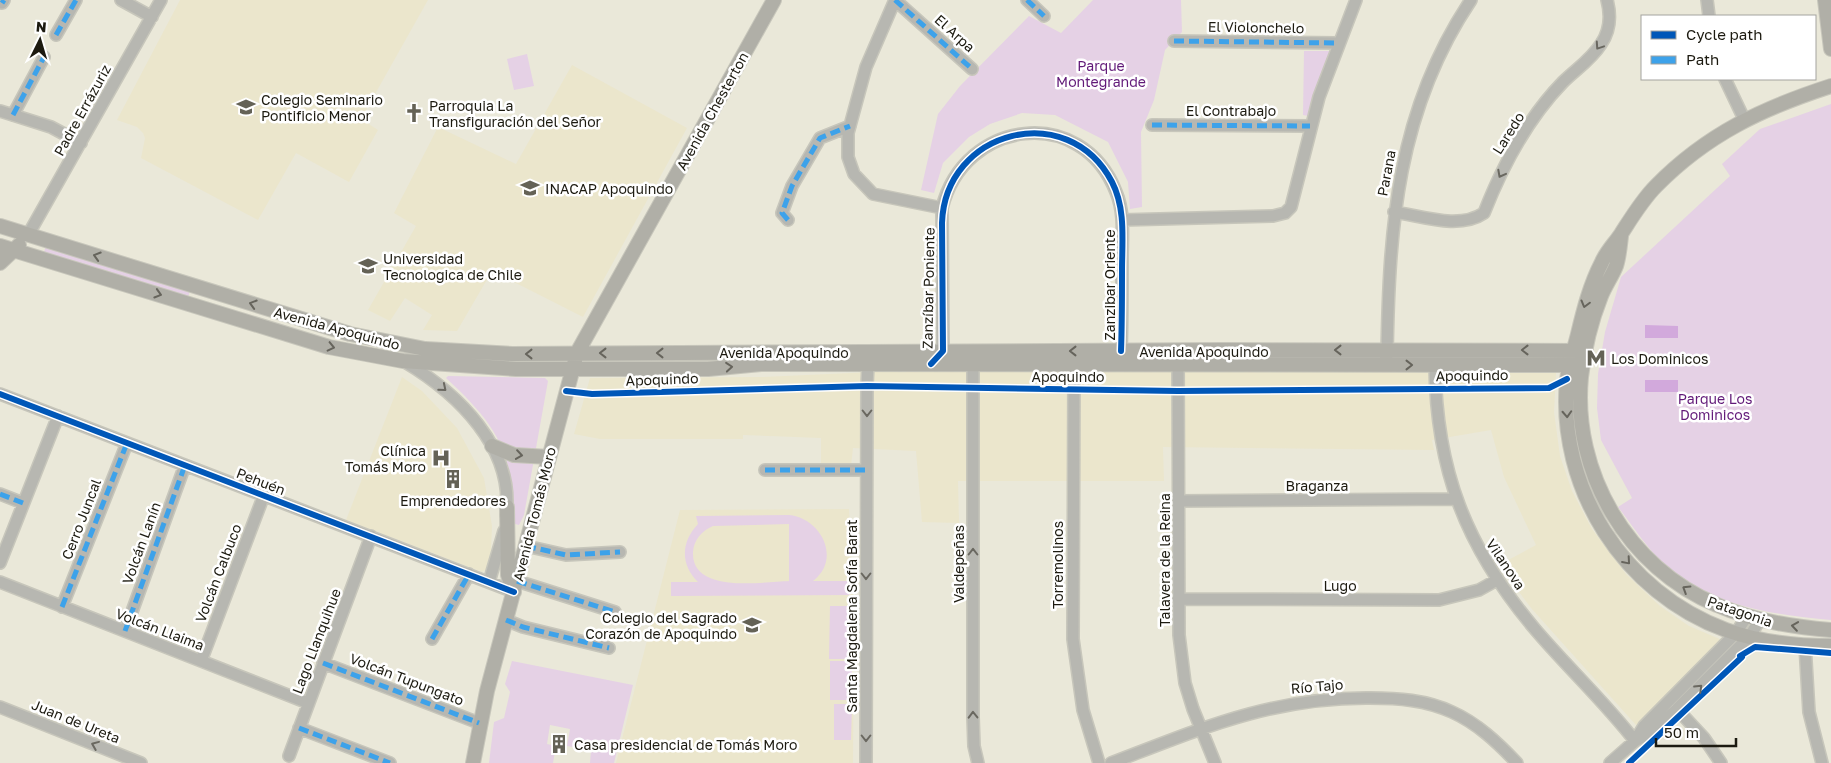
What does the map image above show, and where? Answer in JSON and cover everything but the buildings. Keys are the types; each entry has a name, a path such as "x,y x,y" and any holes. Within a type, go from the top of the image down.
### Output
{"main road":[{"name":"Avenida Chesterton","path":"577,353 774,0"},
{"path":"1825,0 1831,49"},
{"name":"Patagonia","path":"1831,86 1744,119 1700,147 1675,168 1635,211 1622,233 1616,264 1580,350 1566,412 1572,453 1583,490 1603,530 1632,567 1661,594 1701,619 1743,635 1805,645 1831,646"},
{"name":"Avenida Apoquindo","path":"0,226 316,324 377,341 445,352 512,354 1121,351 1178,357 1383,364 1576,365"},
{"path":"0,263 28,235"},
{"name":"Avenida Apoquindo","path":"0,246 329,346 403,360 480,368 572,370 708,369 761,364 1074,364 1178,357 1387,350 1580,350"},
{"path":"287,334 306,330 316,324"},
{"name":"Avenida Tomás Moro","path":"472,763 479,723 577,353"},
{"name":"Patagonia","path":"1576,365 1586,449 1597,484 1619,524 1642,553 1676,582 1708,601 1753,618 1791,626 1831,630"},
{"path":"492,446 514,455 549,457"},
{"path":"507,507 508,575 515,586"}],"street":[{"path":"56,35 76,0"},
{"path":"121,0 152,16"},
{"name":"Padre Errázuriz","path":"28,235 161,0"},
{"name":"El Arpa","path":"895,0 972,69"},
{"name":"Zanzíbar Poniente","path":"895,0 866,67 847,140 848,156 854,174 873,194 942,208 943,351 931,364"},
{"path":"1027,0 1044,16"},
{"name":"Zanzibar Oriente","path":"1121,351 1122,220 1273,216 1285,213 1291,207 1296,196 1310,126 1338,43 1356,0"},
{"name":"Parana","path":"1383,364 1387,350 1394,212 1403,158 1418,106 1439,56 1471,0"},
{"name":"Laredo","path":"1394,212 1455,222 1475,219 1484,213 1511,154 1534,119 1563,82 1589,60 1602,44 1608,29 1607,0"},
{"path":"1707,0 1709,15"},
{"name":"El Violonchelo","path":"1174,41 1338,43"},
{"path":"12,115 44,57"},
{"path":"1725,80 1744,119"},
{"path":"0,111 51,128 81,143"},
{"name":"El Contrabajo","path":"1152,124 1310,126"},
{"path":"788,220 782,213 792,186 820,138 850,126"},
{"path":"942,208 954,176 966,161 981,149 992,142 1016,134 1041,134 1074,144 1095,158 1104,169 1117,193 1122,220"},
{"path":"868,364 872,357 879,352"},
{"name":"Talavera de la Reina","path":"1178,357 1178,599 1182,661 1185,683 1200,730 1215,763"},
{"path":"403,360 428,376 450,394 478,424 492,446 503,476 507,507 503,538 490,582"},
{"name":"Santa Magdalena Sofía Barat","path":"866,763 868,364"},
{"name":"Valdepeñas","path":"973,364 973,717 974,746 978,763"},
{"name":"Torremolinos","path":"1074,364 1072,626 1078,689 1088,730 1099,763"},
{"name":"Vilanova","path":"1435,365 1439,431 1455,499 1473,541 1497,580 1534,627 1635,741"},
{"name":"Pehuén","path":"0,394 490,582 515,586 615,612"},
{"path":"0,563 58,416"},
{"name":"Cerro Juncal","path":"62,607 127,442"},
{"name":"Volcán Lanín","path":"125,632 185,465"},
{"path":"765,470 866,470"},
{"path":"0,494 23,503"},
{"name":"Volcán Calbuco","path":"201,661 264,495"},
{"name":"Braganza","path":"1178,501 1455,499"},
{"name":"Lago Llanquihue","path":"288,756 371,536"},
{"path":"526,546 566,555 620,552"},
{"path":"432,639 469,574"},
{"name":"Lugo","path":"1178,599 1438,600 1479,590 1497,580"},
{"name":"Volcán Llaima","path":"0,582 308,703"},
{"path":"1610,763 1635,741 1651,732 1677,709 1743,635 1753,618"},
{"path":"506,620 523,627 609,648"},
{"path":"1635,741 1644,726 1743,635"},
{"path":"1805,645 1809,712 1822,763"},
{"name":"Volcán Tupungato","path":"323,663 479,723"},
{"name":"Río Tajo","path":"1111,763 1251,712 1306,701 1354,698 1409,700 1443,708 1465,719 1489,736 1517,763"},
{"name":"Juan de Ureta","path":"0,707 141,763"},
{"path":"1677,709 1704,738 1721,763"},
{"path":"299,728 390,763"}],"shaded area":[{"name":"Colegio Seminario Pontificio Menor","path":"180,0 428,0 361,119 378,130 349,182 296,153 258,220 141,158 145,138 143,133 137,127 117,120"},
{"name":"INACAP Apoquindo","path":"572,65 687,128 583,317 492,271 457,331 423,330 432,315 405,298 390,321 368,310 416,226 394,213 438,127 516,164"},
{"path":"1645,325 1678,326 1678,338 1645,338"},
{"path":"1540,370 1556,373 1554,412 1560,456 1572,491 1592,529 1626,574 1660,606 1689,626 1722,640 1715,650 1636,725 1531,608 1499,565 1536,545 1504,477 1491,430 1432,440 1434,450 1163,447 1164,481 958,481 959,523 922,522 916,451 853,448 851,466 821,466 821,438 743,435 743,439 600,439 574,434 590,378 763,377 873,372"},
{"path":"402,377 422,391 457,428 484,478 492,526 491,550 486,570 482,572 346,520"},
{"path":"1645,380 1678,380 1678,392 1645,392"},
{"name":"Colegio del Sagrado Corazón de Apoquindo","path":"849,509 854,602 853,763 616,763 680,510"}],"green space":[{"name":"Parque Montegrande","path":"1093,0 1181,0 1182,32 1165,50 1154,100 1141,132 1142,207 1130,209 1128,182 1108,142 1055,115 1022,113 990,124 969,137 943,163 934,193 921,190 938,114 960,86 1029,16 1061,33"},
{"path":"1304,51 1330,51 1308,116 1303,115"},
{"path":"527,54 534,86 514,90 507,59"},
{"name":"Parque Los Dominicos","path":"1831,104 1831,620 1791,616 1732,603 1695,587 1669,569 1646,544 1618,507 1632,498 1601,440 1597,408 1598,374 1605,332 1621,277 1730,176 1722,164 1760,129"},
{"path":"46,246 190,291 188,297 44,252"},
{"path":"448,376 545,378 548,381 524,515 519,525 515,524 511,478 499,442 490,426 478,411 446,378"},
{"path":"789,515 810,523 818,531 827,551 826,562 822,572 813,581 849,581 849,595 671,596 671,582 698,582 688,568 685,553 688,538 698,524 696,516","holes":["789,524 789,581 730,583 716,580 704,574 695,565 693,552 695,543 705,530 713,526"]},
{"path":"830,606 854,606 853,659 829,659"},
{"path":"512,661 633,685 614,763 590,763 591,750 567,746 570,729 550,725 547,744 556,746 553,763 489,763 494,722 504,718 510,692 505,684"},
{"path":"830,661 852,661 852,700 830,700"},
{"path":"834,704 852,704 851,740 834,740"}],"marked path":[{"path":"56,35 76,0"},
{"path":"895,0 972,69"},
{"path":"1027,0 1044,16"},
{"path":"1174,41 1338,43"},
{"path":"13,115 44,57"},
{"path":"1152,125 1310,126"},
{"path":"788,220 782,213 792,186 820,138 850,126"},
{"path":"62,607 127,443"},
{"path":"125,631 185,465"},
{"path":"765,470 866,470"},
{"path":"0,494 23,503"},
{"path":"526,546 566,555 620,552"},
{"path":"432,639 469,574"},
{"path":"517,581 615,612"},
{"path":"506,620 523,627 609,648"},
{"path":"323,663 479,723"},
{"path":"299,728 390,763"}],"cycle path":[{"path":"931,364 943,351 942,223 948,191 964,166 986,147 1012,136 1040,134 1067,140 1092,156 1112,182 1116,192 1122,225 1121,351"},
{"name":"Apoquindo","path":"566,391 592,394 867,386 1178,391 1549,388 1567,379"},
{"path":"0,394 514,592"},
{"path":"1740,656 1755,647 1831,653"},
{"path":"1629,763 1742,657"}],"place":[{"name":"Colegio Seminario Pontificio Menor","path":"246,107"},
{"name":"Parroquia La Transfiguración del Señor","path":"414,113"},
{"name":"INACAP Apoquindo","path":"530,188"},
{"name":"Universidad Tecnologica de Chile","path":"368,266"},
{"name":"Los Dominicos","path":"1596,358"},
{"name":"Clínica Tomás Moro","path":"441,458"},
{"name":"Emprendedores","path":"453,479"},
{"name":"Colegio del Sagrado Corazón de Apoquindo","path":"752,625"},
{"name":"Casa presidencial de Tomás Moro","path":"559,744"}]}
